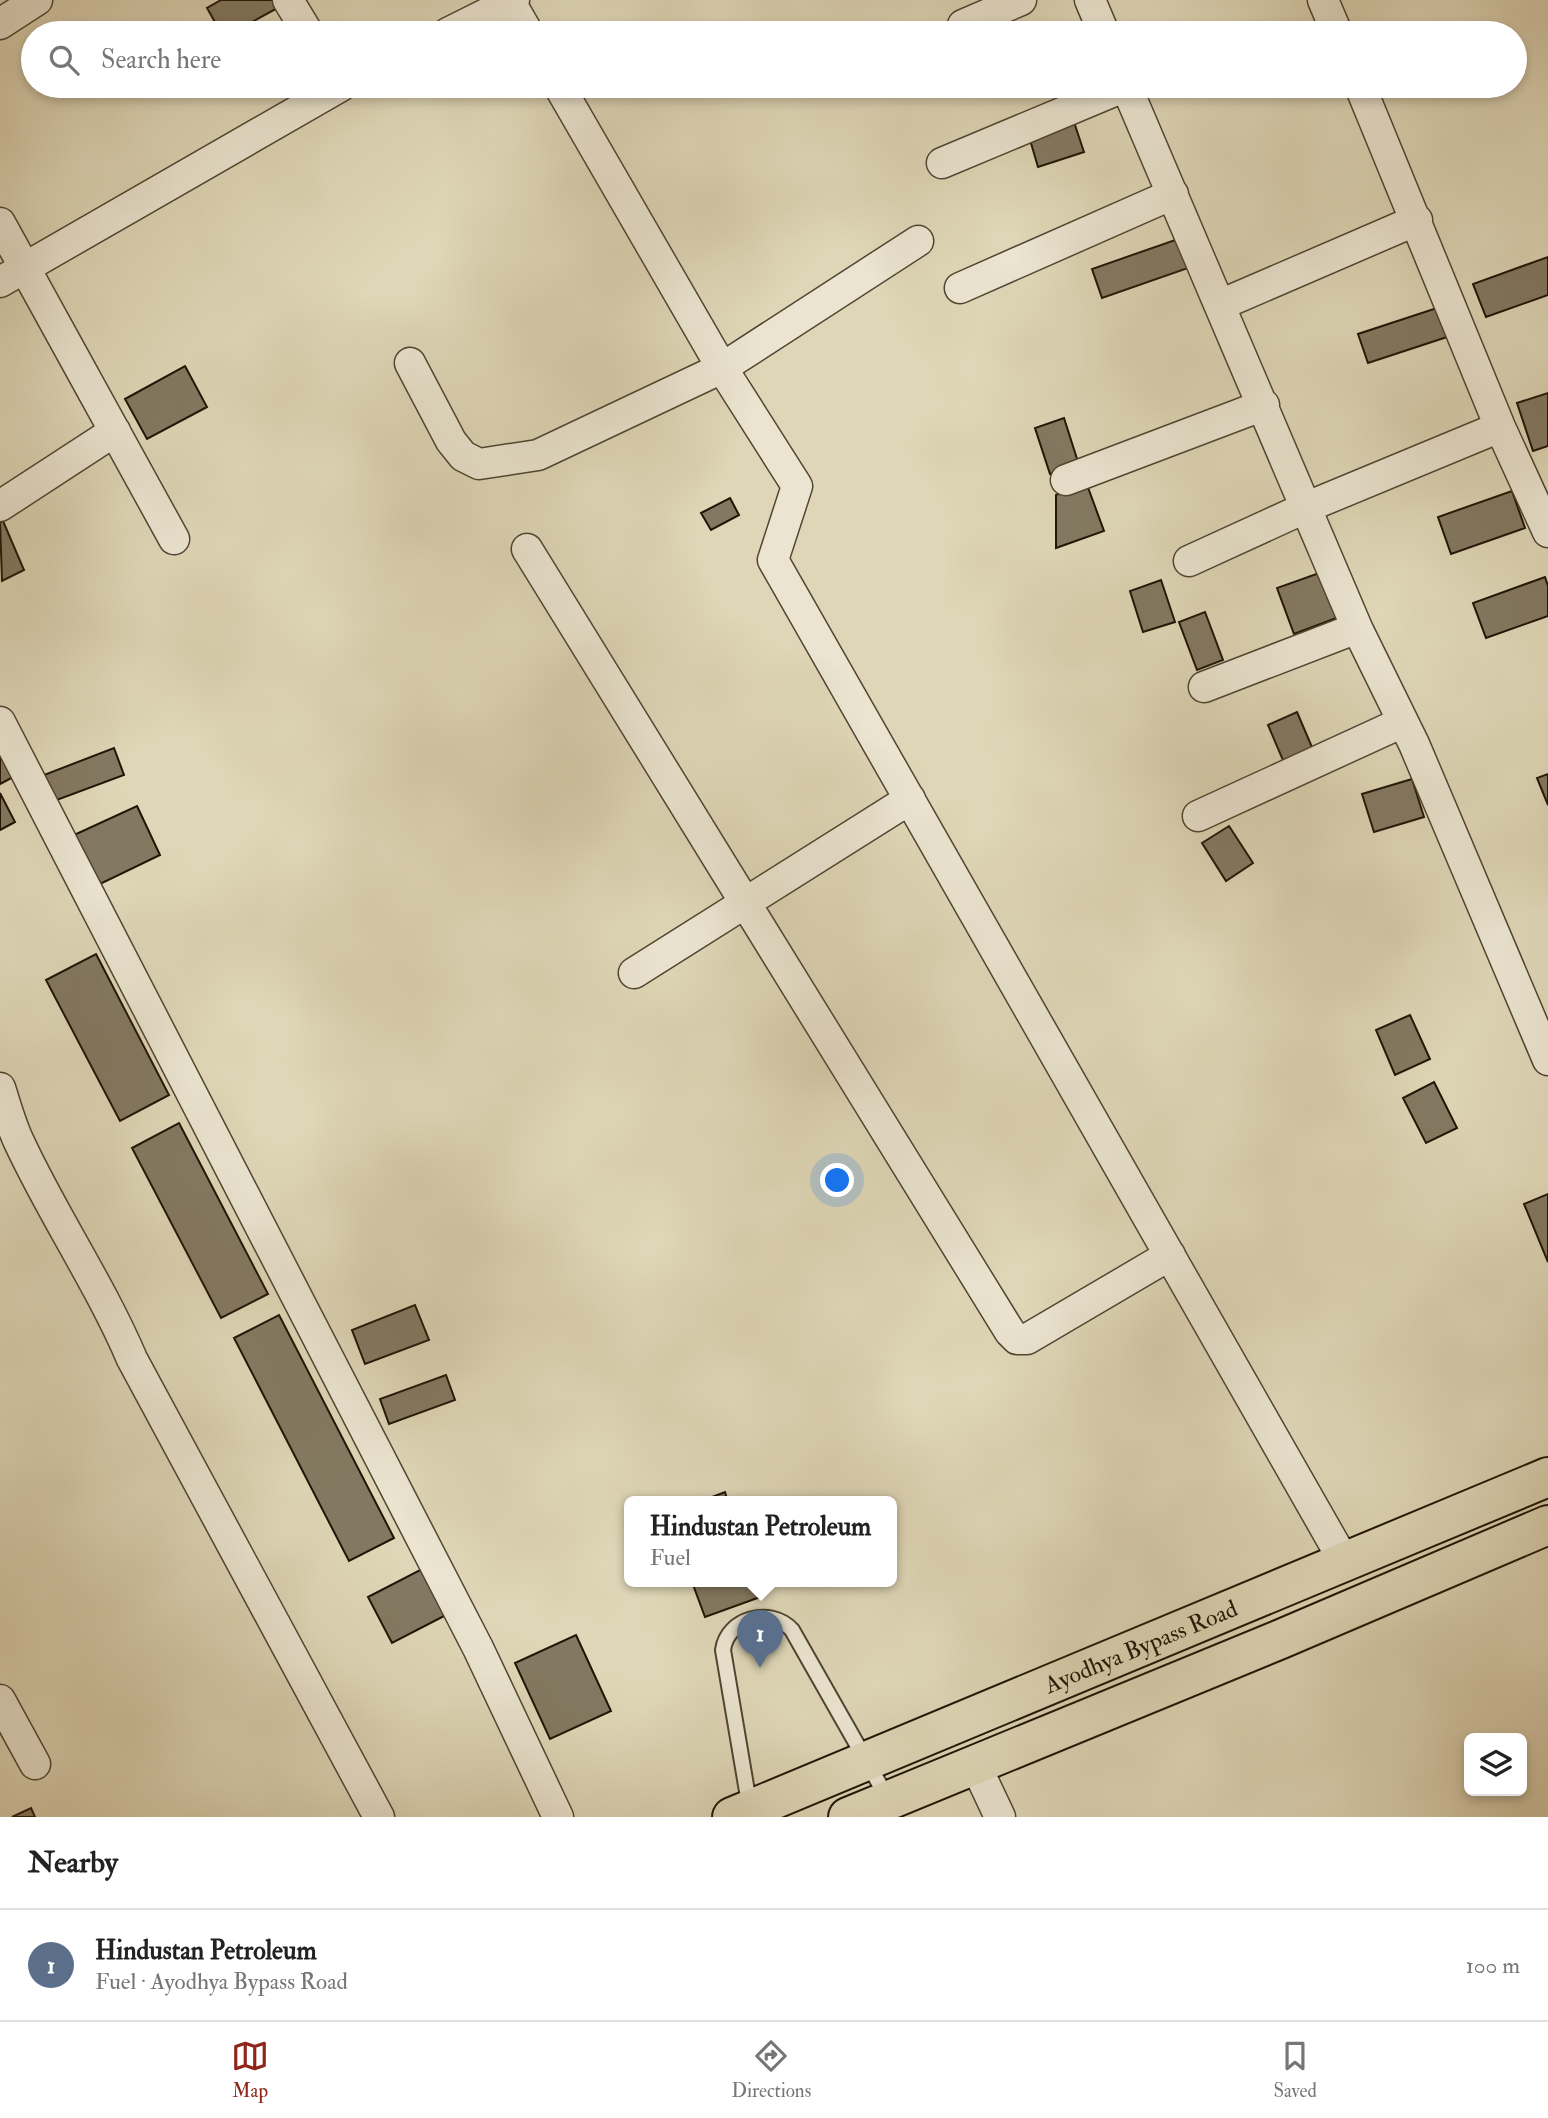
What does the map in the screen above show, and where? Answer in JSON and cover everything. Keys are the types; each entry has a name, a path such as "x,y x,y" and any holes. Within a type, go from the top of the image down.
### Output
{"main road":[{"name":"Ayodhya Bypass Road","path":"745,1815 866,1760 1548,1477"},
{"name":"Ayodhya Bypass Road","path":"848,1817 1281,1639 1548,1525"}],"street":[{"path":"0,24 37,0"},
{"path":"288,0 301,21"},
{"path":"971,21 1021,0"},
{"path":"1090,0 1099,21"},
{"path":"1323,0 1332,21"},
{"path":"472,21 511,1 522,21"},
{"path":"0,282 319,98"},
{"path":"566,98 722,368 797,486 773,560 1344,1561"},
{"path":"942,163 1097,98"},
{"path":"1131,98 1357,628 1403,722 1548,1060"},
{"path":"1365,98 1500,427 1548,532"},
{"path":"960,288 1173,194"},
{"path":"1220,305 1417,220"},
{"path":"0,223 174,539"},
{"path":"410,363 451,441 463,456 479,464 538,455 722,368 918,241"},
{"path":"1066,480 1264,405"},
{"path":"1189,561 1307,507 1500,427"},
{"path":"0,506 115,430"},
{"path":"527,549 1017,1339 1027,1339 1170,1255"},
{"path":"1204,687 1357,628"},
{"path":"0,722 478,1648 558,1817"},
{"path":"1198,816 1403,722"},
{"path":"634,973 910,799"},
{"path":"0,1088 19,1142 59,1220 105,1297 132,1359 379,1817"},
{"path":"0,1699 35,1764"},
{"path":"975,1764 1000,1817"}],"lane":[{"path":"745,1815 723,1650 724,1641 746,1622 764,1616 782,1619 792,1630 889,1800"}],"building":[{"path":"221,0 281,0 283,5 254,21 214,21 207,8"},
{"path":"1073,119 1084,152 1038,167 1028,133"},
{"path":"1181,238 1191,267 1102,298 1092,269"},
{"path":"1548,257 1548,295 1486,317 1473,284"},
{"path":"1443,306 1453,335 1368,363 1358,334"},
{"path":"185,366 207,407 147,439 125,399"},
{"path":"1548,393 1548,446 1533,451 1517,403"},
{"path":"1064,418 1079,465 1050,474 1035,428"},
{"path":"1086,482 1104,531 1056,548 1056,495"},
{"path":"1512,491 1525,528 1451,554 1438,517"},
{"path":"730,498 739,515 711,530 701,513"},
{"path":"3,521 24,570 2,581 0,522"},
{"path":"1322,572 1339,617 1294,634 1277,588"},
{"path":"1545,577 1548,586 1548,616 1486,638 1473,603"},
{"path":"1161,580 1175,622 1143,632 1130,591"},
{"path":"1205,612 1223,660 1197,670 1179,622"},
{"path":"1297,712 1317,759 1288,772 1268,725"},
{"path":"0,742 17,775 0,784"},
{"path":"114,748 124,775 54,801 44,775"},
{"path":"1548,774 1548,805 1537,778"},
{"path":"1412,779 1424,817 1374,832 1362,794"},
{"path":"0,793 15,822 0,830"},
{"path":"137,806 160,855 98,885 74,835"},
{"path":"1229,826 1253,863 1226,881 1202,843"},
{"path":"96,954 169,1095 120,1121 46,980"},
{"path":"1410,1015 1430,1059 1395,1075 1376,1030"},
{"path":"1434,1082 1457,1128 1426,1143 1403,1098"},
{"path":"179,1123 268,1294 221,1318 132,1148"},
{"path":"1548,1194 1548,1262 1524,1204"},
{"path":"415,1305 429,1340 365,1364 352,1330"},
{"path":"279,1315 394,1538 349,1561 234,1338"},
{"path":"446,1375 455,1400 389,1424 380,1399"},
{"path":"422,1569 446,1615 392,1643 368,1597"},
{"path":"694,1587 760,1587 763,1596 705,1617"},
{"path":"576,1635 611,1711 550,1739 515,1663"},
{"path":"31,1808 35,1817 12,1817"}],"place":[{"name":"Hindustan Petroleum","path":"760,1668"}]}
